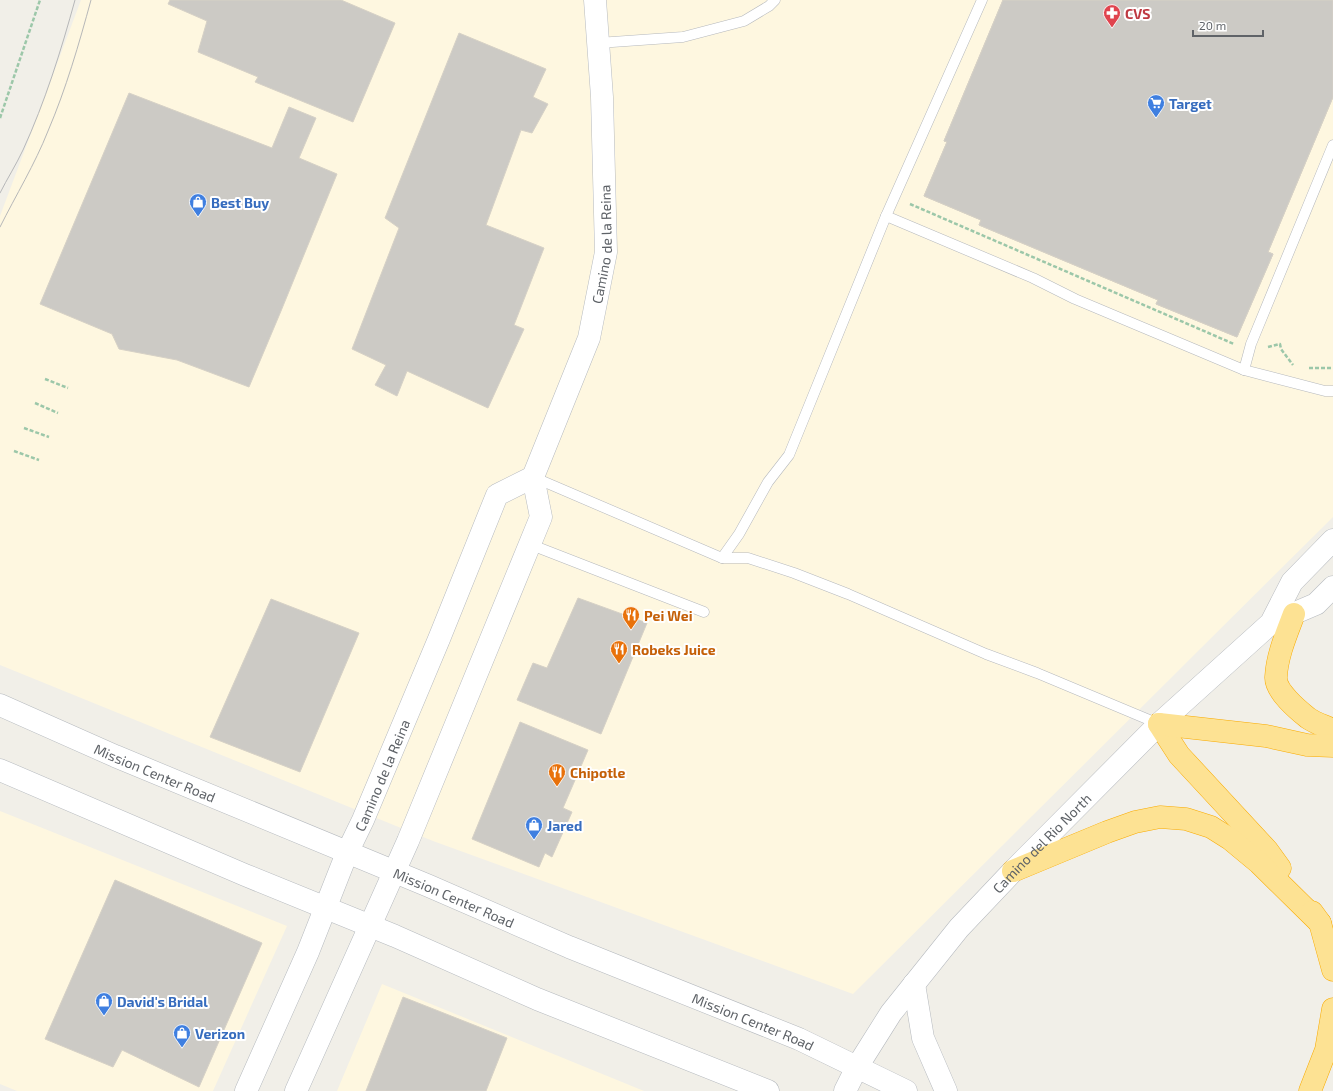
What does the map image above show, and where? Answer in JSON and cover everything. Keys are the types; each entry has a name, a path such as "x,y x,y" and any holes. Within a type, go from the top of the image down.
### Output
{"highway":[{"path":"1294,614 1280,652 1276,678 1278,686 1290,702 1309,719 1333,730"},
{"path":"1159,724 1266,736 1307,745 1333,746"},
{"path":"1159,724 1179,755 1267,850 1320,923 1333,970"},
{"path":"1014,871 1107,832 1136,822 1160,817 1186,819 1211,827 1230,838 1259,863 1320,923"},
{"path":"1310,1091 1326,1050 1333,1008"}],"main road":[{"name":"Camino de la Reina","path":"246,1091 326,908 347,852 363,820 431,659 497,495 533,477 589,338 606,252 602,97 595,0"},
{"path":"296,1091 412,833 541,517 533,477"},
{"name":"Camino del Rio North","path":"1271,623 1292,582 1333,540"},
{"name":"Camino del Rio North","path":"845,1091 857,1067 891,1013 959,928 1014,871 1159,724 1271,623 1316,604 1333,587"},
{"name":"Mission Center Road","path":"0,705 115,756 347,852 568,947 799,1039 906,1091"},
{"path":"0,770 67,800 371,927 537,999 768,1091"},
{"path":"914,984 924,1038 946,1091"}],"lane":[{"path":"598,43 683,37 744,21 769,6 775,0"},
{"path":"722,558 739,534 768,482 789,455 886,216 982,0"},
{"path":"1244,370 1249,351 1333,145"},
{"path":"886,216 1034,278 1081,302 1244,370 1325,391 1333,391"},
{"path":"533,477 722,558 748,558 794,573 848,594 986,654 1159,724"},
{"path":"530,544 704,612"}],"path":[{"path":"0,118 40,0"},
{"path":"910,204 1249,351 1280,344 1281,349 1296,369"},
{"path":"1306,368 1332,368"},
{"path":"45,379 68,388"},
{"path":"35,404 58,413"},
{"path":"24,428 49,437"},
{"path":"14,451 39,460"}],"shaded area":[{"path":"81,0 1333,0 1333,517 853,994 433,841 0,665 0,216"},
{"path":"0,811 287,926 213,1091 17,1091 0,1084"},
{"path":"382,984 644,1091 337,1091"}],"building":[{"path":"170,0 341,0 395,23 353,122 255,82 258,77 198,52 207,21 168,4"},
{"path":"1003,0 1333,0 1333,97 1268,252 1273,254 1237,337 1156,304 1158,300 979,225 981,220 924,196 947,142 944,141"},
{"path":"1003,0 1333,0 1333,97 1268,252 1273,254 1237,337 1156,304 1158,300 979,225 981,220 924,196 947,142 944,141"},
{"path":"459,33 546,69 533,97 548,104 532,133 521,130 486,225 544,248 514,325 524,329 488,408 407,371 397,396 375,385 386,365 352,349 399,228 385,218"},
{"name":"Best Buy","path":"129,93 272,148 289,107 316,118 299,158 337,174 249,387 177,360 119,349 112,334 40,304"},
{"path":"578,598 647,623 601,734 517,700 533,663 547,668"},
{"path":"271,599 359,633 300,772 210,737"},
{"path":"520,722 588,750 563,808 572,812 552,857 545,853 539,867 472,839"},
{"path":"115,880 262,943 199,1087 122,1050 113,1067 45,1039"},
{"path":"403,997 507,1038 486,1091 366,1091"}],"tram line":[{"path":"0,193 23,150 45,95 75,0"},
{"path":"0,227 43,143 55,115 72,66 91,0"}],"place":[{"name":"CVS","path":"1112,28"},
{"name":"Target","path":"1156,118"},
{"name":"Best Buy","path":"198,217"},
{"name":"Pei Wei","path":"631,630"},
{"name":"Robeks Juice","path":"619,664"},
{"name":"Chipotle","path":"557,787"},
{"name":"Jared","path":"534,840"},
{"name":"David's Bridal","path":"104,1016"},
{"name":"Verizon","path":"182,1048"}]}
